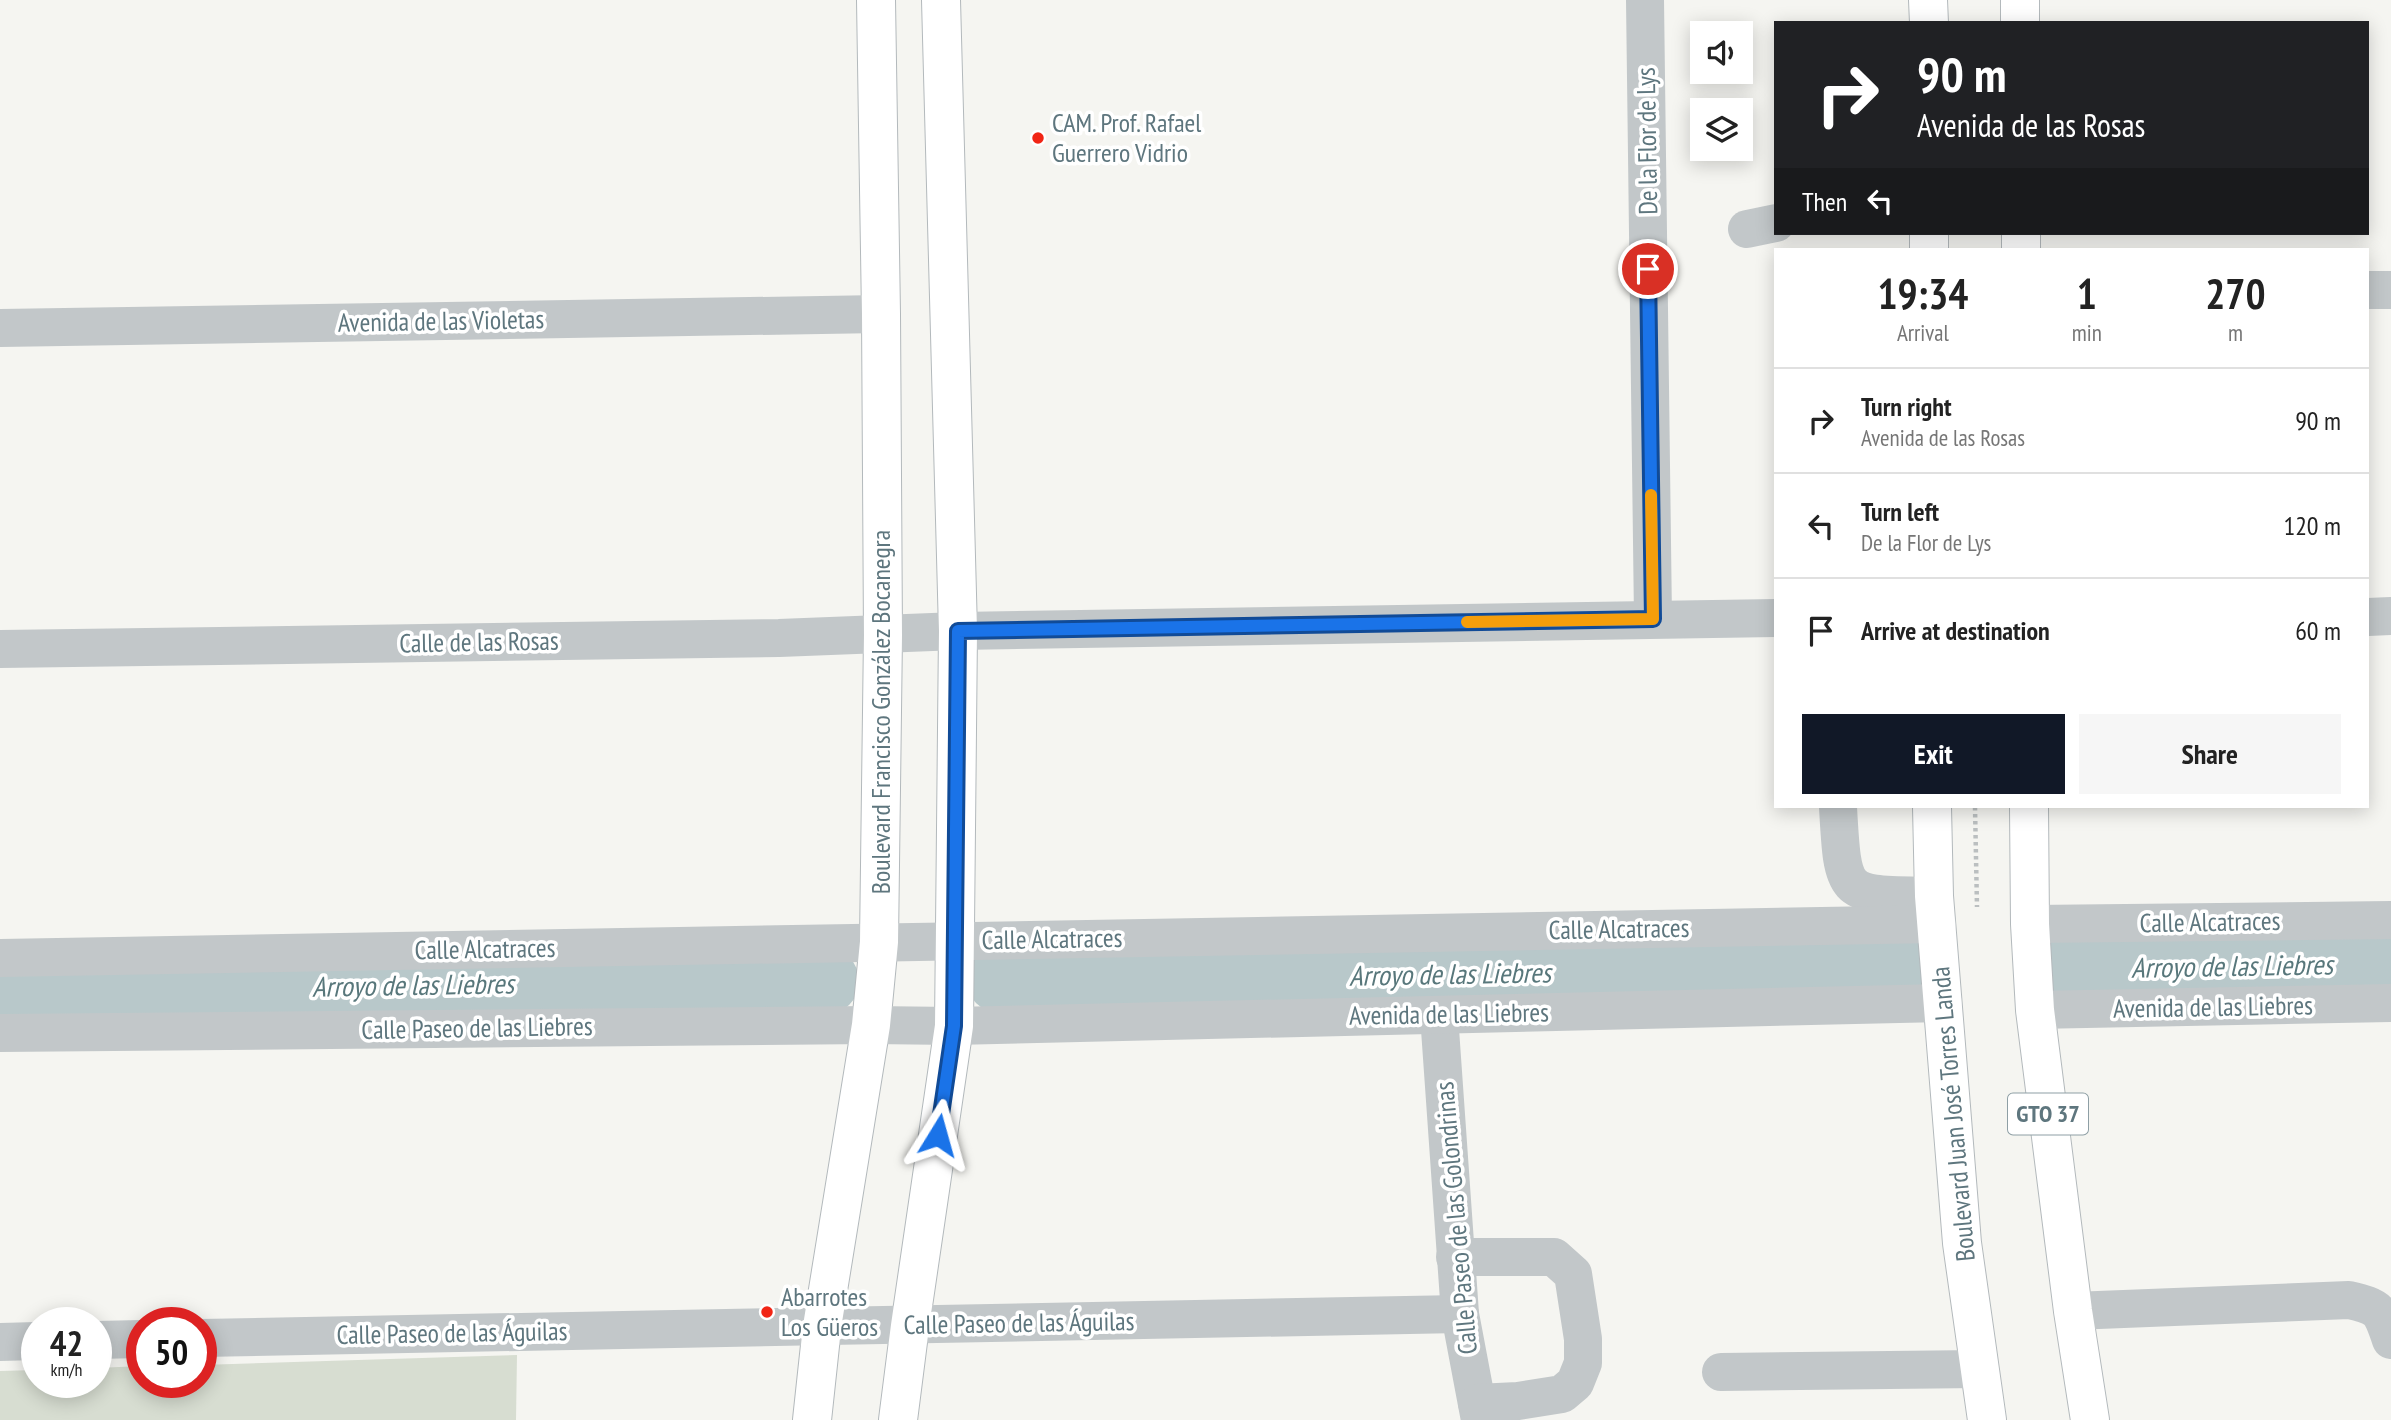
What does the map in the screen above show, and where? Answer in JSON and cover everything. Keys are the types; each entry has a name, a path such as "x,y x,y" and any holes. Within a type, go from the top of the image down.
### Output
{"main road":[{"name":"Boulevard Francisco González Bocanegra","path":"812,1420 822,1327 871,1024 879,942 883,635 876,0"},
{"path":"898,1420 909,1326 954,1026 957,940 958,631 941,0"},
{"path":"1928,0 1928,21"},
{"path":"2020,0 2020,21"},
{"name":"Boulevard Juan José Torres Landa","path":"1932,808 1935,910 1962,1243 1987,1420"},
{"name":"GTO 37","path":"2029,808 2030,924 2035,1010 2073,1311 2090,1420"}],"street":[{"name":"De la Flor de Lys","path":"1644,0 1653,619"},
{"path":"2369,290 2391,290"},
{"name":"Avenida de las Violetas","path":"0,328 881,314"},
{"path":"2369,617 2391,617"},
{"name":"Calle de las Rosas","path":"0,649 779,638 958,631 1774,618"},
{"path":"1838,808 1841,856 1845,876 1854,889 1935,910"},
{"name":"Calle Alcatraces","path":"0,957 879,942 1935,910"},
{"name":"Calle Alcatraces","path":"2030,924 2391,920"},
{"name":"Avenida de las Liebres","path":"954,1026 1944,1003"},
{"name":"Avenida de las Liebres","path":"2035,1010 2391,1003"},
{"name":"Calle Paseo de las Golondrinas","path":"1439,1015 1460,1314 1479,1411"},
{"name":"Calle Paseo de las Liebres","path":"0,1033 871,1024 954,1026"},
{"path":"1455,1257 1554,1257 1573,1274 1583,1339 1583,1363 1574,1383 1562,1394 1479,1411"},
{"path":"2073,1311 2349,1300 2371,1305 2383,1316 2391,1340"},
{"name":"Calle Paseo de las Águilas","path":"217,1338 1460,1314"},
{"path":"0,1342 21,1341"},
{"path":"1721,1372 1979,1368"}],"shaded area":[{"path":"517,1355 516,1420 0,1420 0,1371 21,1370 21,1398 112,1398 112,1367 126,1367 126,1398 217,1398 217,1364"}],"waterway":[{"name":"Arroyo de las Liebres","path":"2072,968 2391,964"},
{"name":"Arroyo de las Liebres","path":"1000,979 1901,970"},
{"name":"Arroyo de las Liebres","path":"0,990 825,981"}],"slow traffic":[{"path":"1467,622 1653,619 1651,495"}],"place":[{"name":"CAM. Prof. Rafael Guerrero Vidrio","path":"1038,138"},
{"name":"Abarrotes Los Güeros","path":"767,1312"}],"route":[{"path":"938,1135 954,1026 957,940 958,631 1653,619 1648,269"}]}
